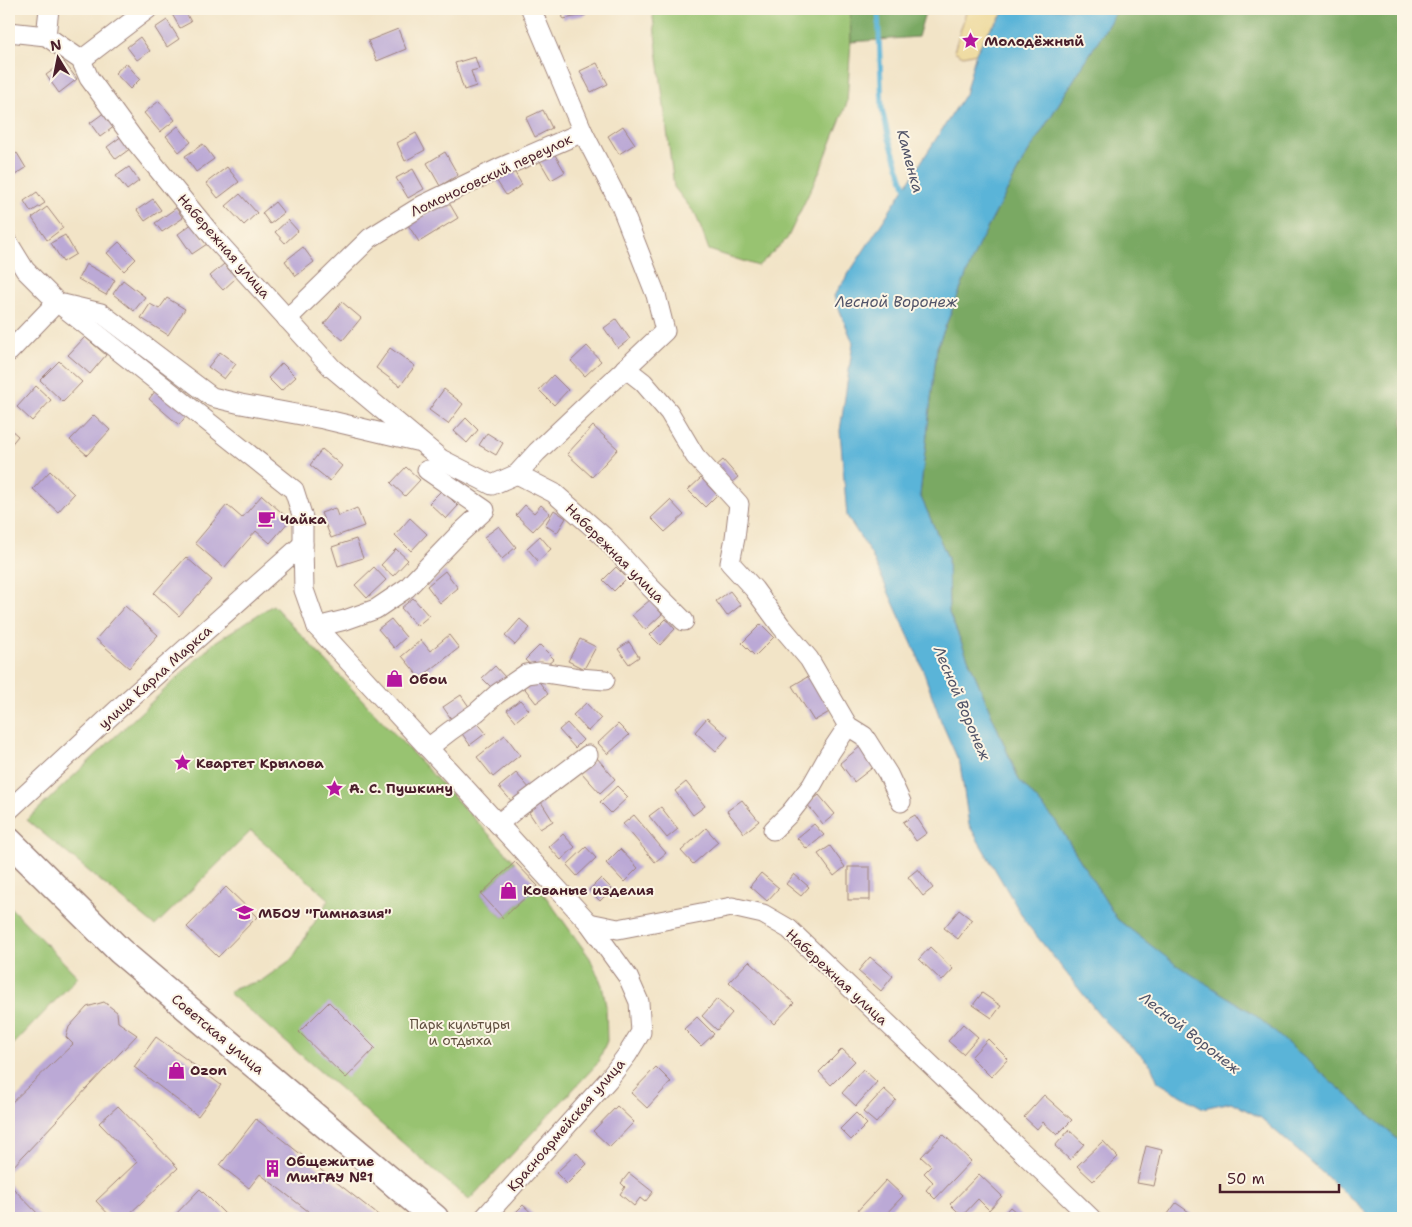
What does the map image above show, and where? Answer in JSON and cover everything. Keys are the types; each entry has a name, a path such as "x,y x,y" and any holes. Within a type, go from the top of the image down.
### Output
{"main road":[{"name":"Советская улица","path":"9,841 120,951 435,1218"}],"street":[{"path":"46,36 49,9"},
{"path":"81,60 148,9"},
{"name":"Ломоносовский переулок","path":"531,9 583,132 621,206 656,295 665,331"},
{"name":"Набережная улица","path":"9,32 46,36 81,60 89,78 135,141 216,239 332,368 441,459 492,485 517,474 537,452 665,331"},
{"name":"Ломоносовский переулок","path":"287,319 377,233 423,204 583,132"},
{"path":"9,244 25,270 57,302 294,490 303,518 304,590 317,627 589,923"},
{"path":"9,352 57,302"},
{"name":"Набережная улица","path":"57,302 101,313 212,397 323,419 420,442"},
{"path":"625,368 643,382 669,412 695,456 739,504 730,563 754,589 809,659 848,726 864,736 888,774 901,802"},
{"path":"317,627 376,609 406,588 456,536 485,510 427,470"},
{"name":"Набережная улица","path":"517,474 554,493 604,537 684,621"},
{"name":"улица Карла Маркса","path":"9,810 302,544"},
{"path":"428,748 477,712 497,694 526,674 540,672 604,680"},
{"path":"773,830 790,813 812,785 848,726"},
{"path":"498,824 588,754"},
{"name":"Набережная улица","path":"589,923 618,929 732,907 764,914 788,929 1091,1218"},
{"name":"Красноармейская улица","path":"484,1218 608,1080 641,1032 639,1002 628,977 589,923"}],"green space":[{"path":"652,9 853,9 847,103 821,168 787,239 758,266 709,250 696,215 674,187"},
{"path":"850,9 926,9 918,37 851,42"},
{"path":"1118,9 1403,9 1403,1145 1117,919 1055,820 1019,780 949,613 948,558 920,495 937,347 978,246 1023,161"},
{"name":"Парк культуры и отдыха","path":"273,605 515,862 481,894 503,918 538,886 590,958 602,985 606,1006 607,1041 597,1064 469,1200 229,993 236,987 261,981 292,959 329,899 251,831 155,926 27,820 215,642"},
{"path":"9,906 78,977 9,1049"}],"sand":[{"name":"Молодёжный","path":"967,9 1007,9 988,32 976,53 963,56 954,51"}],"water":[{"name":"Лесной Воронеж","path":"1007,9 1118,9 1023,161 978,246 937,347 920,495 948,558 949,613 1019,780 1055,820 1117,919 1175,964 1254,1014 1403,1144 1403,1218 1373,1218 1261,1118 1231,1102 1203,1108 1158,1082 1151,1065 1107,1024 1027,924 969,825 960,764 941,721 919,659 871,554 847,516 840,431 853,343 834,296 965,94 976,53 988,32"}],"building":[{"path":"169,9 184,9 191,22 180,28"},
{"path":"562,9 585,9 586,15 563,19"},
{"path":"167,20 179,39 167,47 155,28"},
{"path":"398,29 406,49 377,61 368,41"},
{"path":"140,37 150,51 137,60 127,47"},
{"path":"475,57 479,69 471,71 476,86 464,90 455,63"},
{"path":"64,62 77,79 59,93 46,75"},
{"path":"126,63 140,79 130,89 115,73"},
{"path":"597,63 608,84 591,92 580,71"},
{"path":"159,101 175,120 160,132 144,113"},
{"path":"543,110 552,128 535,137 526,118"},
{"path":"105,112 115,126 100,137 90,123"},
{"path":"178,126 191,142 179,152 166,136"},
{"path":"623,126 635,144 619,154 608,136"},
{"path":"416,133 425,150 405,161 397,143"},
{"path":"122,136 131,148 116,159 107,147"},
{"path":"203,144 214,159 196,172 185,156"},
{"path":"551,148 565,172 551,180 537,156"},
{"path":"445,152 458,175 440,186 427,163"},
{"path":"17,153 26,168 12,177 9,172 9,158"},
{"path":"511,166 522,185 506,195 494,177"},
{"path":"129,167 139,181 127,190 116,176"},
{"path":"227,167 239,182 218,198 206,183"},
{"path":"413,169 424,189 408,198 396,178"},
{"path":"37,192 45,203 31,212 24,201"},
{"path":"240,194 257,213 244,225 226,206"},
{"path":"153,199 161,210 145,221 137,210"},
{"path":"448,201 458,218 419,242 408,225"},
{"path":"275,202 284,213 270,224 262,213"},
{"path":"47,207 63,228 47,240 32,218"},
{"path":"176,208 183,218 162,232 155,223"},
{"path":"288,220 298,231 285,243 275,232"},
{"path":"193,223 207,244 192,254 178,234"},
{"path":"65,235 76,254 63,262 51,243"},
{"path":"119,242 136,259 124,271 107,253"},
{"path":"303,247 314,262 296,276 285,261"},
{"path":"86,264 115,280 106,295 78,279"},
{"path":"224,264 236,278 223,290 210,276"},
{"path":"123,280 145,297 134,311 113,294"},
{"path":"167,298 185,309 168,335 141,318 150,304 159,309"},
{"path":"342,302 361,318 343,340 324,324"},
{"path":"616,319 630,339 618,348 604,328"},
{"path":"85,337 106,355 90,374 68,355"},
{"path":"587,346 601,361 585,376 571,361"},
{"path":"390,348 415,366 400,386 376,368"},
{"path":"220,352 236,364 224,379 208,367"},
{"path":"59,361 82,382 63,402 40,380"},
{"path":"282,363 296,377 281,391 268,378"},
{"path":"553,375 568,390 554,405 539,390"},
{"path":"160,385 190,411 179,425 149,399"},
{"path":"36,386 51,400 32,421 17,407"},
{"path":"444,389 463,404 448,424 429,410"},
{"path":"94,415 110,430 87,455 70,440"},
{"path":"466,418 478,430 467,443 454,431"},
{"path":"593,426 618,449 592,477 567,454"},
{"path":"9,428 18,436 9,447"},
{"path":"487,433 503,443 496,455 479,445"},
{"path":"322,449 342,466 330,481 310,465"},
{"path":"723,460 738,477 730,484 715,467"},
{"path":"406,467 420,480 405,496 391,483"},
{"path":"50,471 74,494 58,512 33,489"},
{"path":"701,478 717,495 705,507 688,490"},
{"path":"442,490 458,506 446,519 429,503"},
{"path":"262,495 290,520 270,543 256,531 224,568 195,543 227,505 242,518"},
{"path":"670,500 684,515 665,532 651,518"},
{"path":"525,505 534,513 541,505 550,513 533,531 516,515"},
{"path":"335,508 338,516 357,508 364,526 331,538 321,513"},
{"path":"554,510 566,518 557,533 545,525"},
{"path":"410,518 427,534 411,551 395,535"},
{"path":"499,526 516,547 502,559 484,537"},
{"path":"540,536 551,549 538,561 527,548"},
{"path":"356,539 363,558 338,566 332,547"},
{"path":"396,549 408,560 393,576 381,565"},
{"path":"186,557 212,580 179,616 154,593"},
{"path":"374,567 386,580 367,598 355,585"},
{"path":"616,567 627,578 614,591 603,580"},
{"path":"445,571 458,588 440,603 427,586"},
{"path":"730,591 741,605 727,616 716,601"},
{"path":"413,598 429,616 417,626 401,608"},
{"path":"650,600 662,614 645,630 632,615"},
{"path":"125,606 158,635 129,668 96,639"},
{"path":"391,619 406,637 394,648 378,629"},
{"path":"520,619 530,628 515,645 505,636"},
{"path":"666,619 675,629 660,645 650,635"},
{"path":"761,624 774,637 755,656 742,643"},
{"path":"449,635 459,648 420,678 402,656 421,640 430,651"},
{"path":"580,639 596,647 584,669 568,661"},
{"path":"629,642 639,657 629,664 618,649"},
{"path":"540,645 554,659 546,666 542,662 535,669 525,660"},
{"path":"495,666 505,677 493,689 482,678"},
{"path":"535,676 548,694 536,703 522,685"},
{"path":"809,676 831,711 814,721 792,686"},
{"path":"461,695 472,711 454,723 443,707"},
{"path":"520,700 529,710 516,721 507,710"},
{"path":"586,703 601,719 588,731 573,715"},
{"path":"707,718 728,737 716,751 695,732"},
{"path":"475,720 486,733 470,745 460,731"},
{"path":"567,723 583,740 575,748 559,730"},
{"path":"618,724 629,735 608,754 598,743"},
{"path":"505,735 520,755 493,777 477,757"},
{"path":"861,746 876,765 854,782 840,763"},
{"path":"597,758 615,779 600,793 581,772"},
{"path":"516,773 531,790 514,804 499,787"},
{"path":"686,782 705,806 693,815 675,791"},
{"path":"617,786 628,797 611,813 600,802"},
{"path":"819,795 835,814 823,824 807,804"},
{"path":"742,800 759,821 744,833 727,811"},
{"path":"541,802 553,821 540,829 528,811"},
{"path":"661,807 678,829 667,838 649,816"},
{"path":"634,815 666,853 655,862 623,824"},
{"path":"915,815 927,833 916,841 903,822"},
{"path":"814,824 824,835 807,849 797,838"},
{"path":"706,828 718,842 693,864 681,851"},
{"path":"563,834 575,847 561,860 549,847"},
{"path":"830,846 845,867 834,876 818,854"},
{"path":"586,847 596,858 577,876 567,865"},
{"path":"620,849 638,868 624,882 606,863"},
{"name":"Кованые изделия","path":"515,862 538,886 503,918 481,894"},
{"path":"848,867 870,867 870,900 848,900"},
{"path":"918,869 933,888 923,896 908,877"},
{"path":"761,873 779,888 767,901 750,886"},
{"path":"794,874 809,887 801,896 786,884"},
{"path":"601,878 612,889 600,901 589,890"},
{"name":"МБОУ \"Гимназия\"","path":"226,887 257,917 218,957 187,927"},
{"path":"959,910 972,920 958,939 944,928"},
{"path":"930,947 953,969 942,981 919,959"},
{"path":"870,957 893,976 881,991 858,971"},
{"path":"749,961 794,1003 774,1024 729,982"},
{"path":"982,993 1001,1006 992,1018 973,1005"},
{"path":"717,999 732,1013 717,1030 702,1016"},
{"path":"104,1002 117,1012 118,1022 137,1035 9,1171 9,1105 73,1044 66,1037 69,1027 87,1007"},
{"path":"329,1002 375,1048 346,1078 299,1032"},
{"path":"697,1017 714,1034 701,1046 684,1029"},
{"path":"963,1024 978,1037 963,1054 948,1041"},
{"path":"156,1037 221,1085 198,1116 134,1067"},
{"path":"988,1039 1008,1059 991,1077 971,1057"},
{"path":"842,1049 855,1061 831,1085 819,1072"},
{"path":"656,1067 671,1082 647,1108 631,1093"},
{"path":"863,1069 877,1082 856,1106 842,1093"},
{"path":"884,1089 896,1100 876,1123 863,1112"},
{"path":"1044,1095 1072,1120 1057,1135 1043,1122 1037,1129 1024,1117"},
{"path":"118,1106 178,1168 125,1218 112,1218 96,1201 137,1162 99,1123"},
{"path":"617,1106 634,1122 610,1147 593,1131"},
{"path":"856,1113 867,1124 851,1140 840,1129"},
{"name":"Общежитие МичГАУ №1","path":"256,1119 382,1218 317,1218 260,1174 249,1188 220,1165"},
{"path":"1069,1130 1084,1144 1070,1160 1055,1146"},
{"path":"943,1134 971,1161 935,1199 926,1190 933,1182 924,1173 931,1166 921,1157"},
{"path":"1103,1141 1118,1157 1093,1181 1077,1166"},
{"path":"1146,1146 1162,1150 1154,1186 1137,1183"},
{"path":"577,1153 587,1164 567,1184 556,1173"},
{"path":"629,1173 653,1192 645,1202 640,1198 634,1206 620,1194 625,1187 621,1183"},
{"path":"979,1174 1002,1196 989,1210 978,1199 962,1216 950,1204"},
{"path":"886,1180 903,1196 882,1218 851,1218"},
{"path":"9,1184 42,1218 9,1218"},
{"path":"200,1189 228,1217 172,1218"},
{"path":"1176,1203 1192,1214 1188,1218 1165,1218"},
{"path":"523,1205 537,1218 510,1218"},
{"path":"1010,1207 1023,1218 1000,1218"}],"waterway":[{"name":"Каменка","path":"878,9 882,109 889,139 907,192"}],"place":[{"name":"Молодёжный","path":"970,41"},
{"name":"Чайка","path":"266,519"},
{"name":"Обои","path":"395,679"},
{"name":"Квартет Крылова","path":"182,763"},
{"name":"А. С. Пушкину","path":"335,788"},
{"name":"Кованые изделия","path":"509,890"},
{"name":"МБОУ \"Гимназия\"","path":"244,913"},
{"name":"Ozon","path":"176,1070"},
{"name":"Общежитие МичГАУ №1","path":"272,1169"}]}
